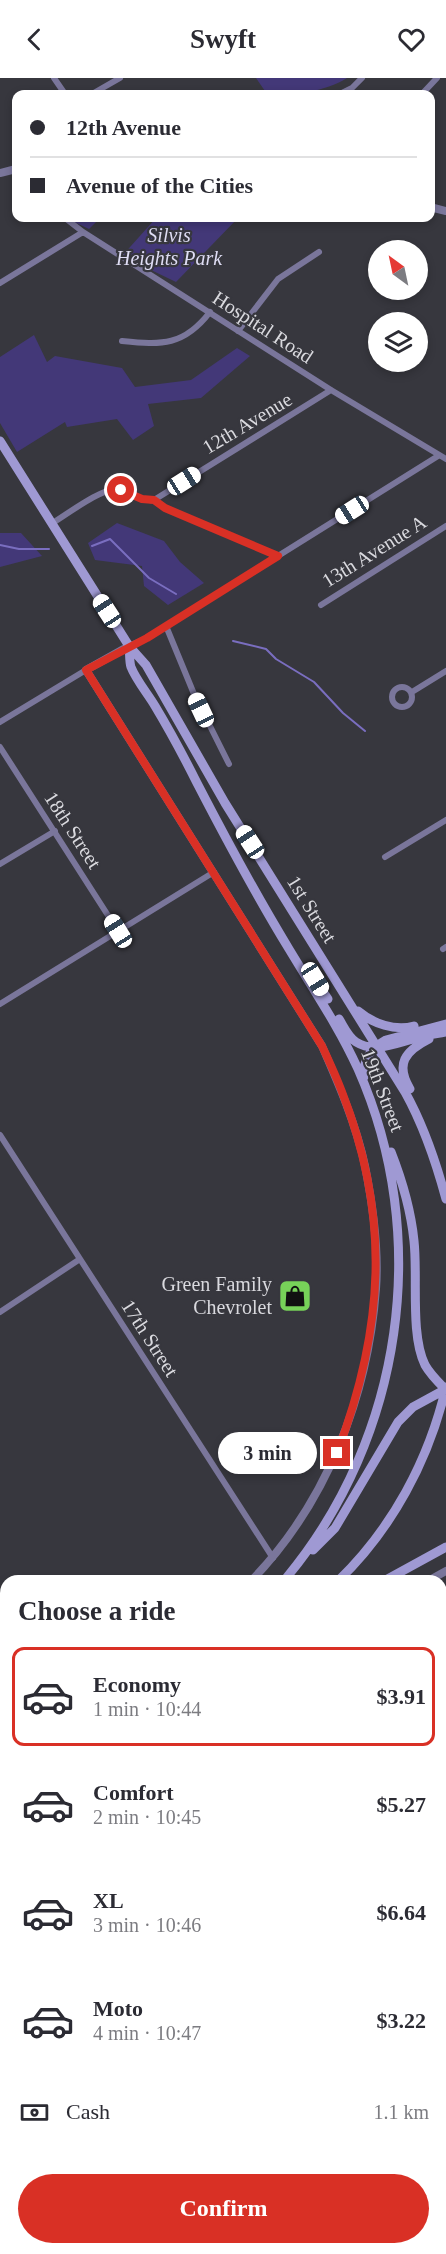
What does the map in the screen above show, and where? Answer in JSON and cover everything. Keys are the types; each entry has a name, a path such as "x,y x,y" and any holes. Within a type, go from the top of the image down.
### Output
{"main road":[{"path":"0,441 129,646"},
{"name":"19th Street","path":"129,646 131,666 178,746 241,868 339,1031 364,1083 389,1166 399,1241 397,1314 391,1358 372,1427 350,1480 321,1531 289,1575"},
{"name":"1st Street","path":"129,646 146,665 225,803 413,1106 435,1159 446,1199"},
{"path":"272,921 315,979 351,1037 362,1044 376,1046"},
{"path":"350,1004 363,1016 392,1027 406,1028 446,1019"},
{"path":"364,1083 364,1061 376,1046 386,1040 445,1031"},
{"path":"445,1031 418,1044 408,1053 402,1070 433,1136 446,1177"},
{"path":"374,1111 397,1167 411,1220 416,1270 416,1326 419,1348 426,1366 446,1389"},
{"path":"290,1575 335,1528 398,1422 413,1407 446,1389"},
{"path":"343,1575 369,1547 397,1508 429,1443 446,1389"},
{"path":"395,1575 446,1547"}],"street":[{"path":"99,90 120,78"},
{"path":"347,90 362,78"},
{"path":"426,90 437,78"},
{"name":"Hospital Road","path":"70,222 331,390 446,459"},
{"path":"0,283 83,232"},
{"path":"238,331 278,279 319,252"},
{"path":"122,340 156,343 176,339 194,331 210,312"},
{"name":"12th Avenue","path":"154,500 331,390"},
{"path":"0,723 86,670 166,626 438,456"},
{"path":"51,524 103,493 115,489 142,499 154,500 165,508 278,556"},
{"name":"13th Avenue A","path":"321,605 446,526"},
{"path":"166,626 197,702 229,764"},
{"name":"19th Street","path":"86,670 322,1046 342,1092 364,1164 371,1199 377,1287 369,1349 345,1431 337,1453 308,1509 273,1557 256,1575"},
{"path":"412,692 446,671"},
{"name":"18th Street","path":"0,747 118,931"},
{"path":"385,857 446,820"},
{"path":"0,864 54,831"},
{"path":"0,1004 214,872"},
{"name":"17th Street","path":"0,1135 273,1557"},
{"path":"0,1312 80,1259"}],"green space":[{"path":"256,78 347,78 319,90 264,90"},
{"path":"74,222 96,222 89,229"},
{"name":"Silvis Heights Park","path":"152,222 234,222 176,282 122,256"},
{"path":"34,335 47,362 55,356 122,368 135,387 191,380 237,348 250,356 201,398 148,404 154,426 133,440 117,419 67,427 65,422 17,452 0,423 0,357"},
{"path":"117,523 164,541 180,562 204,583 168,605 144,586 142,566 95,560 88,543"},
{"path":"0,533 21,533 42,556 0,567"}],"waterway":[{"path":"92,546 110,539 149,578 176,594"},
{"path":"0,545 19,549 49,549"},
{"path":"233,641 266,649 276,659 314,682 343,713 365,731"}],"place":[{"name":"Green Family Chevrolet","path":"295,1296"}],"route":[{"path":"121,490 142,499 154,500 165,508 278,556 147,638 86,670 322,1046 357,1135 371,1199 377,1287 369,1349 350,1420 337,1453"}]}
